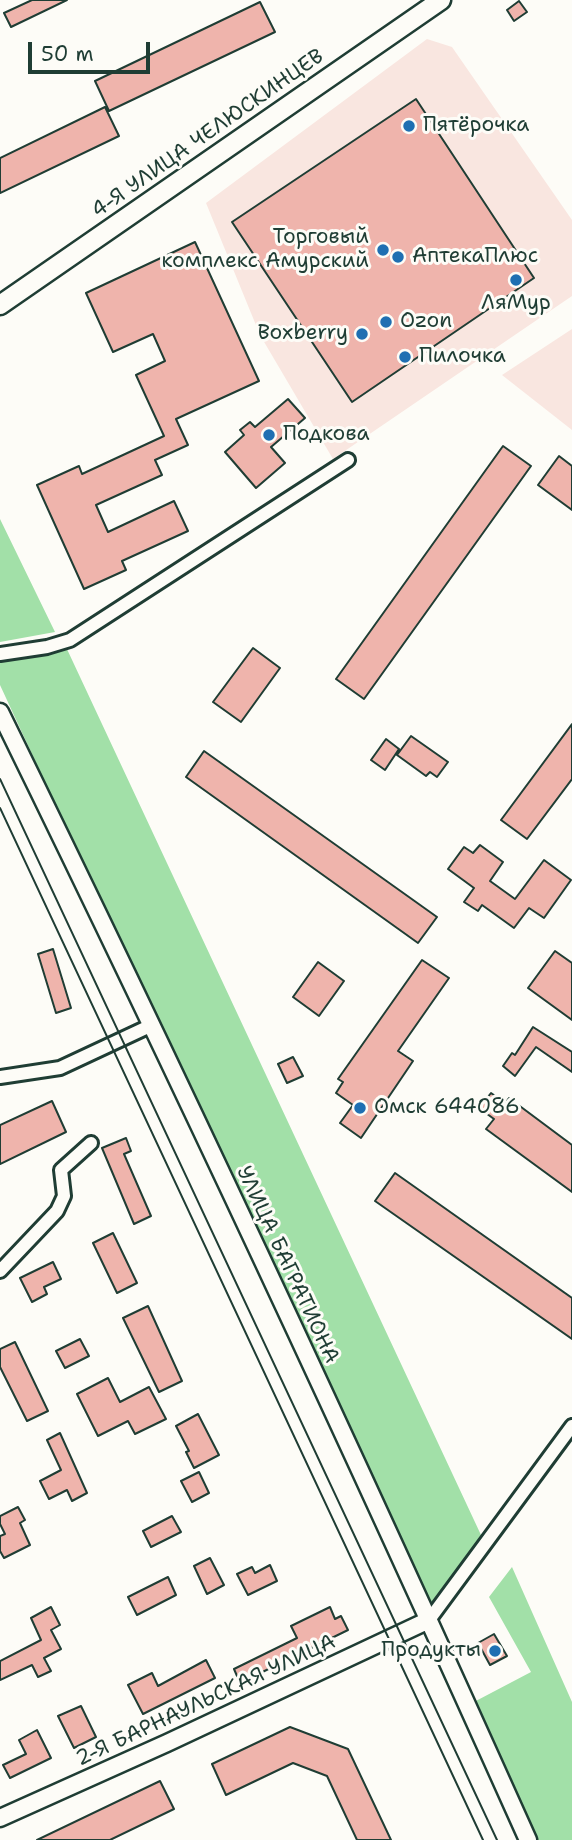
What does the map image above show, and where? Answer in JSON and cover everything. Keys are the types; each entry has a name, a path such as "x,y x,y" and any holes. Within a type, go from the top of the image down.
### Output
{"main road":[{"name":"4-Я УЛИЦА ЧЕЛЮСКИНЦЕВ","path":"0,305 441,0"}],"street":[{"path":"0,654 47,647 69,640 348,460"},
{"name":"УЛИЦА БАГРАТИОНА","path":"0,712 152,1025 429,1620 527,1840"},
{"path":"0,1077 60,1068 152,1025"},
{"path":"0,1271 57,1211 64,1196 61,1170 91,1143"},
{"path":"429,1620 572,1426"},
{"name":"2-Я БАРНАУЛЬСКАЯ УЛИЦА","path":"0,1818 429,1620"}],"shaded area":[{"path":"427,39 452,47 572,220 572,296 333,459 260,335 206,203"},
{"path":"572,329 572,430 502,375"}],"green space":[{"path":"0,519 55,632 0,642"},
{"path":"66,647 488,1550 435,1603 427,1602 421,1595 0,685 0,660 43,656"},
{"path":"512,1567 572,1702 572,1840 536,1840 472,1703 531,1672 489,1597"}],"building":[{"path":"32,0 67,0 11,27 4,13"},
{"path":"519,1 527,12 514,21 507,10"},
{"path":"260,2 275,32 109,111 95,81"},
{"name":"Торговый комплекс Амурский","path":"416,99 534,278 352,402 232,222"},
{"path":"105,107 119,136 0,193 0,158"},
{"path":"195,242 259,381 176,419 188,445 155,460 162,475 96,505 108,532 174,501 188,531 122,561 126,570 84,589 37,485 79,466 82,474 164,436 136,375 165,361 153,334 113,352 86,293"},
{"path":"288,399 305,418 271,447 285,463 256,488 225,452 244,435 240,430 250,422 255,427"},
{"path":"503,446 531,466 364,699 336,679"},
{"path":"559,456 572,466 572,510 538,485"},
{"path":"253,648 280,668 241,722 213,702"},
{"path":"572,724 572,779 527,839 501,820"},
{"path":"411,736 448,762 437,777 430,772 426,776 397,755"},
{"path":"386,739 399,749 385,770 371,760"},
{"path":"204,751 437,917 418,943 186,777"},
{"path":"480,845 503,862 490,881 515,899 544,860 571,880 544,918 529,908 514,928 482,905 478,911 464,902 474,888 448,869 464,847 473,853"},
{"path":"53,949 71,1008 56,1013 38,954"},
{"path":"555,951 572,963 572,1020 528,988"},
{"path":"422,960 449,978 398,1051 413,1061 361,1138 340,1123 353,1105 336,1093 343,1082 338,1079"},
{"path":"318,962 344,981 319,1016 293,997"},
{"path":"533,1027 572,1052 572,1072 536,1047 515,1076 503,1066 512,1053 515,1055"},
{"path":"293,1057 303,1076 287,1083 278,1064"},
{"path":"491,1093 505,1103 509,1098 572,1145 572,1192 486,1129 494,1119 479,1108"},
{"path":"52,1101 66,1132 0,1164 0,1125"},
{"path":"126,1138 131,1151 124,1154 151,1216 134,1224 102,1148"},
{"path":"395,1173 572,1298 572,1339 375,1201"},
{"path":"113,1233 137,1283 117,1293 93,1243"},
{"path":"53,1262 61,1279 44,1287 47,1294 32,1302 20,1278"},
{"path":"148,1306 182,1381 159,1392 123,1318"},
{"path":"80,1339 89,1356 65,1368 56,1351"},
{"path":"15,1342 48,1411 27,1421 0,1367 0,1349"},
{"path":"108,1378 120,1402 149,1387 166,1419 135,1434 128,1421 98,1436 77,1394"},
{"path":"198,1414 219,1455 194,1468 186,1452 189,1451 176,1426"},
{"path":"60,1433 87,1493 72,1501 67,1490 49,1499 40,1481 61,1470 47,1440"},
{"path":"199,1472 209,1493 192,1502 181,1481"},
{"path":"18,1507 25,1520 20,1523 30,1545 4,1558 0,1551 0,1536 5,1534 0,1524 0,1516"},
{"path":"172,1516 181,1532 151,1547 143,1531"},
{"path":"210,1558 224,1585 207,1594 194,1566"},
{"path":"270,1565 277,1581 248,1595 237,1574 252,1567 255,1573"},
{"path":"168,1577 176,1595 137,1615 128,1597"},
{"path":"51,1607 60,1625 51,1630 61,1649 44,1658 51,1671 38,1677 32,1665 0,1680 0,1661 41,1640 31,1618"},
{"path":"330,1607 335,1619 341,1616 348,1630 240,1683 234,1669 297,1638 291,1626"},
{"path":"494,1634 507,1656 490,1665 478,1643"},
{"path":"206,1660 215,1678 143,1714 128,1685 152,1673 158,1686"},
{"path":"81,1706 96,1737 74,1748 58,1716"},
{"path":"290,1727 348,1749 391,1840 357,1840 327,1776 293,1763 226,1795 212,1764"},
{"path":"37,1730 51,1758 10,1778 3,1765 26,1754 19,1740"},
{"path":"160,1781 174,1809 110,1840 37,1840"}],"tram line":[{"path":"0,779 497,1840"},
{"path":"0,808 483,1840"}],"place":[{"name":"Пятёрочка","path":"409,126"},
{"name":"Торговый комплекс Амурский","path":"383,250"},
{"name":"АптекаПлюс","path":"398,257"},
{"name":"ЛяМур","path":"516,280"},
{"name":"Ozon","path":"386,322"},
{"name":"Boxberry","path":"362,334"},
{"name":"Пилочка","path":"405,357"},
{"name":"Подкова","path":"269,435"},
{"name":"Омск 644086","path":"360,1108"},
{"name":"Продукты","path":"495,1651"}]}
